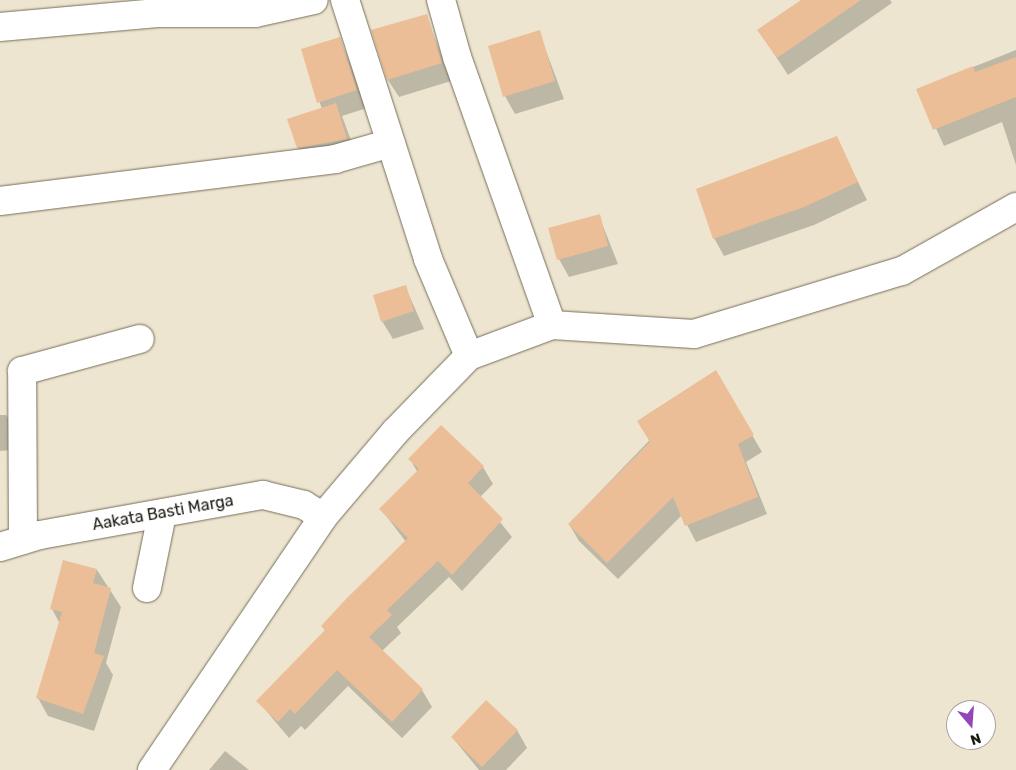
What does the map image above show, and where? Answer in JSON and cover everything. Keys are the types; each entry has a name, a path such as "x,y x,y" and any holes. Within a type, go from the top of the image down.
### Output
{"street":[{"path":"345,0 428,259 468,356"},
{"path":"441,0 457,57 552,324"},
{"path":"0,27 158,13 255,13 306,1"},
{"path":"0,201 316,162 391,144"},
{"path":"152,770 323,517 395,432 468,356 552,324 694,334 902,271 1016,207"},
{"path":"12,544 22,371 140,339"},
{"name":"Aakata Basti Marga","path":"12,544 263,496 304,505 323,517"},
{"path":"147,588 162,514"}],"building":[{"path":"801,0 861,0 777,58 757,30"},
{"path":"427,14 442,63 387,80 371,30"},
{"path":"540,30 555,81 503,97 488,46"},
{"path":"340,37 357,90 317,103 301,49"},
{"path":"1016,57 1016,97 933,130 916,89 973,66 975,72"},
{"path":"336,103 347,139 297,148 287,119"},
{"path":"837,136 858,182 804,207 713,239 696,189"},
{"path":"600,214 608,246 557,260 548,228"},
{"path":"406,285 414,311 381,322 373,295"},
{"path":"716,370 754,435 738,444 758,497 685,526 673,497 607,563 568,524 650,442 637,421"},
{"path":"441,425 484,466 468,483 503,519 452,575 438,561 387,610 392,615 369,637 423,689 392,722 337,670 295,714 290,709 278,722 256,701 325,630 321,626 346,599 408,538 379,509 419,469 408,459"},
{"path":"63,560 97,569 93,583 111,588 94,653 104,656 83,714 36,698 62,612 50,609"},
{"path":"486,700 518,730 482,767 451,737"}]}
